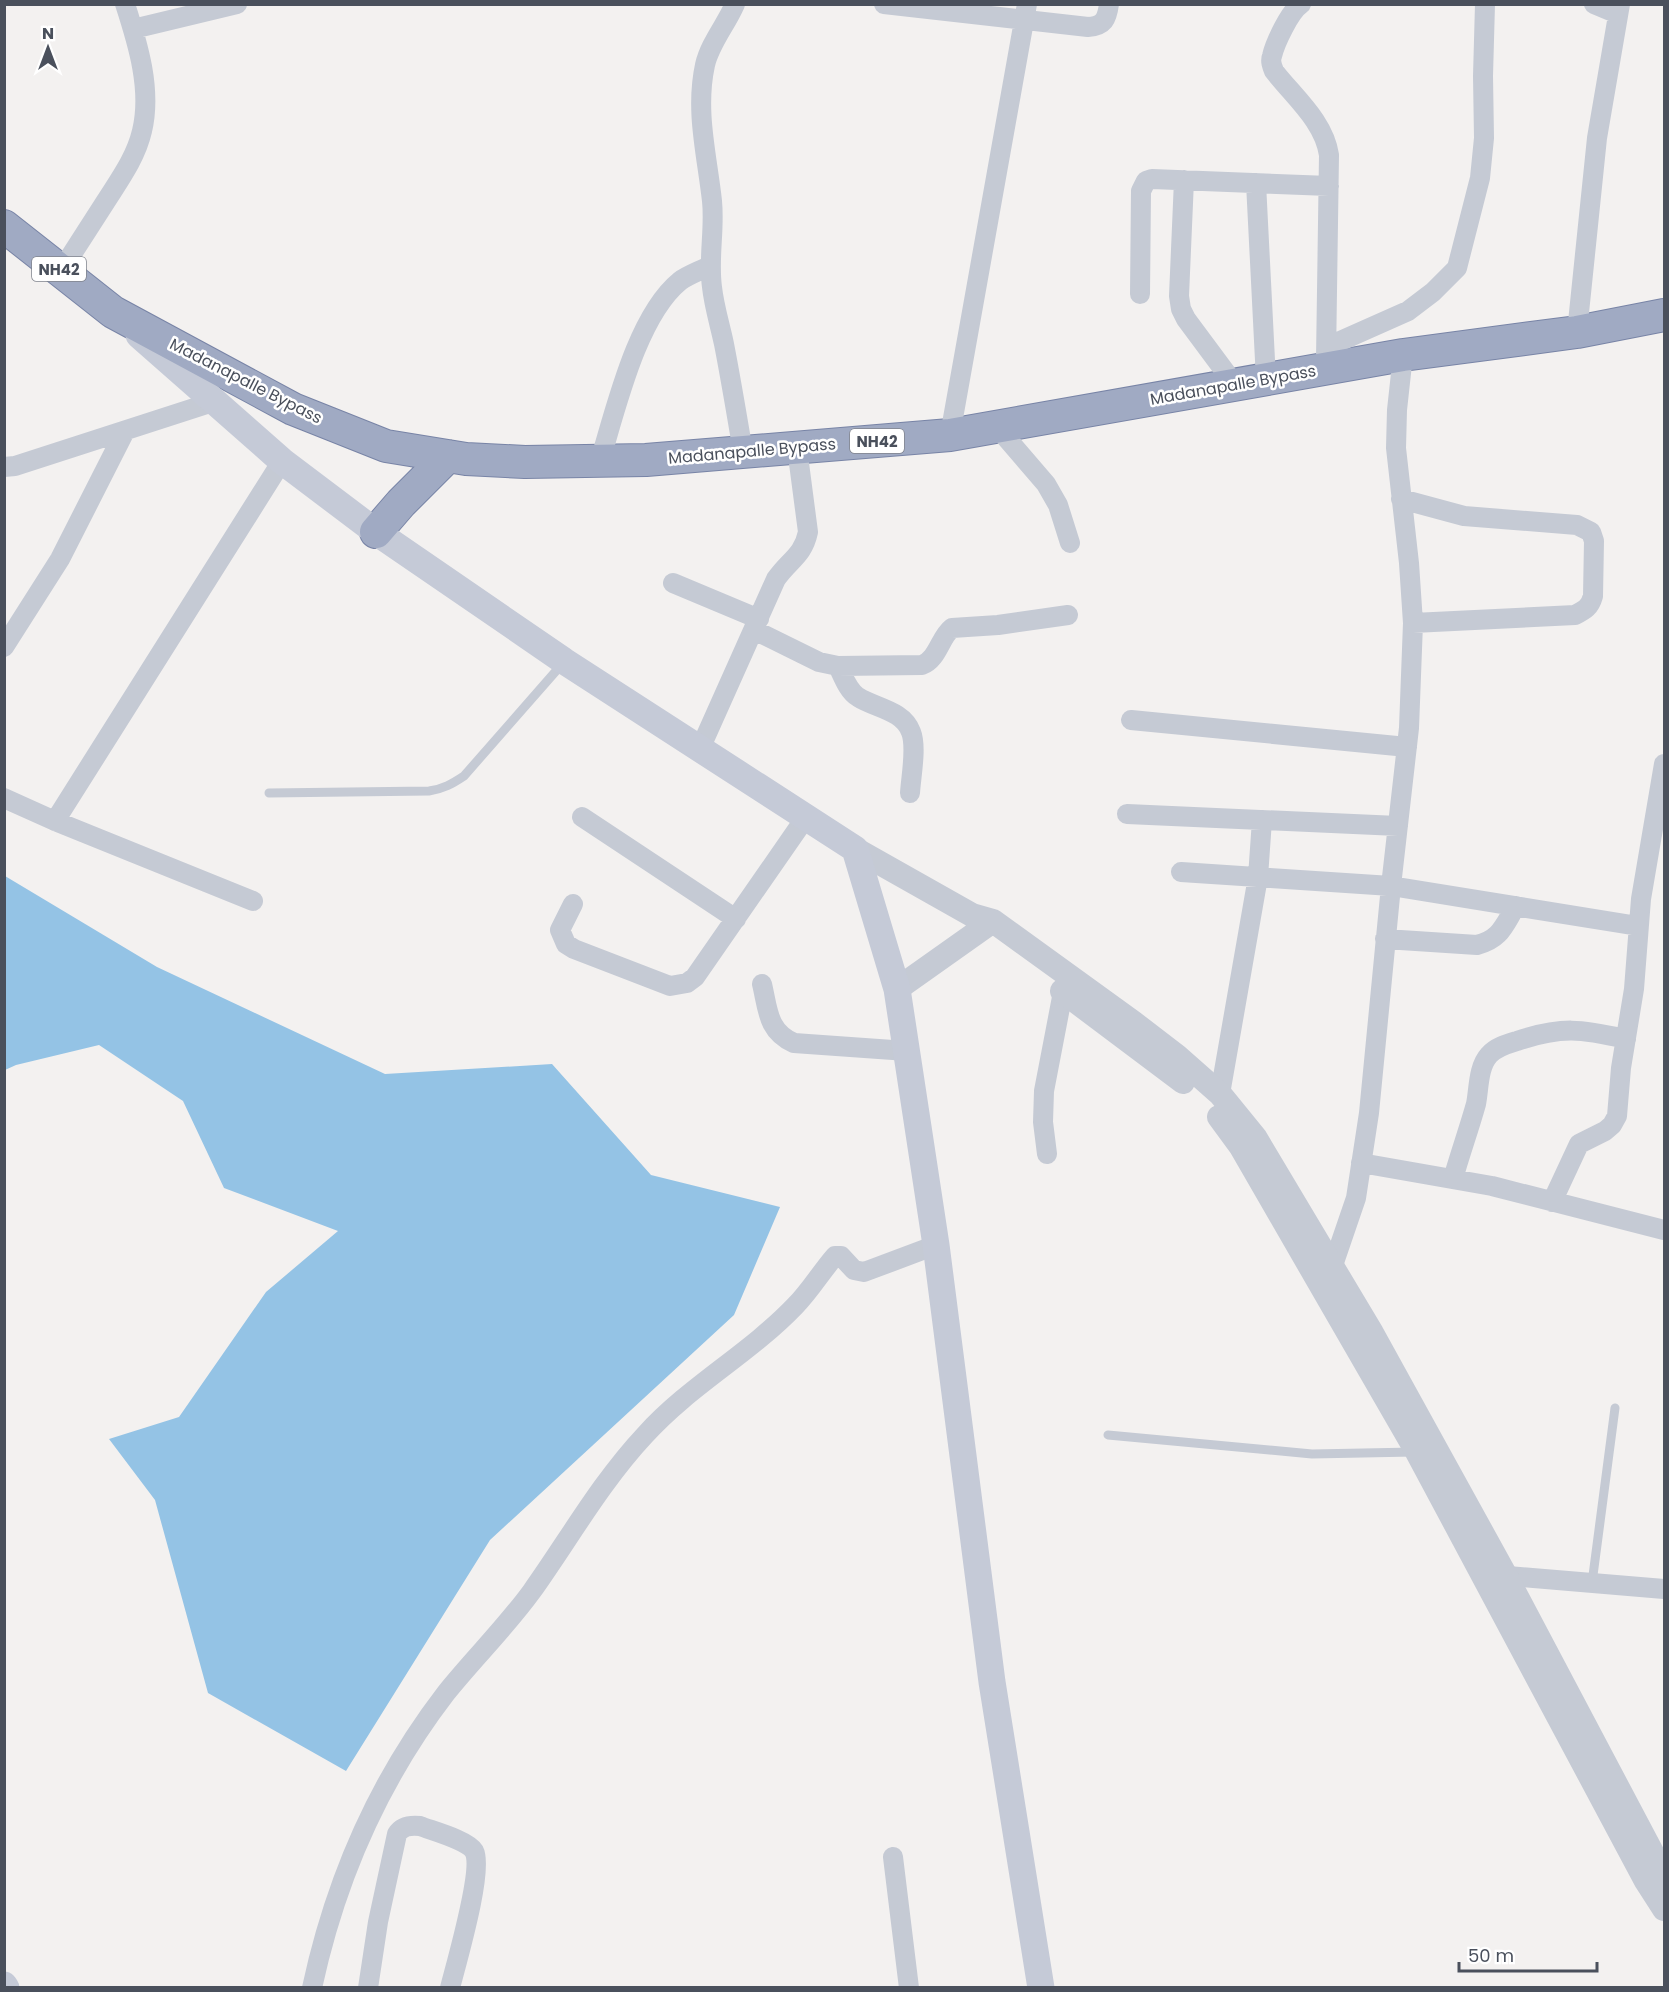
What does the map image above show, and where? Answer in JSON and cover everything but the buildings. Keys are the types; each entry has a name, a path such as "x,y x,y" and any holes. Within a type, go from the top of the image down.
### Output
{"highway":[{"name":"NH42","path":"4,226 113,312"},
{"name":"Madanapalle Bypass","path":"113,312 293,409 386,446 465,459 525,462 646,460 950,435 1266,380 1326,358 1403,355 1577,332 1665,315"},
{"path":"376,532 448,456"}],"main road":[{"path":"113,312 282,461 376,532 564,661 855,849 897,989 936,1245 992,1682 1041,1988"}],"street":[{"path":"62,271 130,164 142,133 145,89 133,29 125,4"},
{"path":"133,29 237,4"},
{"path":"735,4 712,44 706,62 701,85 700,114 713,208 710,266 712,289 735,399 743,452"},
{"path":"884,4 1026,12 1096,26 1103,23 1107,17 1109,4"},
{"path":"1300,4 1285,27 1271,62 1274,71 1327,140 1329,186 1326,358"},
{"path":"1326,358 1408,311 1433,292 1457,268 1480,178 1484,138 1485,4"},
{"path":"1577,332 1597,138 1619,9 1594,4"},
{"path":"950,435 1026,12"},
{"path":"1140,294 1141,191 1143,185 1152,180 1184,180 1329,186"},
{"path":"1184,180 1179,296 1181,309 1235,385"},
{"path":"1256,183 1266,380"},
{"path":"600,461 631,358 658,305 681,280 710,266"},
{"path":"1329,1279 1356,1198 1368,1113 1407,747 1413,622 1396,448 1397,410 1403,355"},
{"path":"8,471 216,401"},
{"path":"997,427 1046,484 1058,505 1070,543"},
{"path":"4,647 60,559 125,431"},
{"path":"700,749 776,579 806,545 808,532 796,447"},
{"path":"56,821 282,461"},
{"path":"1401,499 1464,516 1577,525 1591,532 1594,541 1593,596 1585,611 1575,615 1413,622"},
{"path":"673,583 756,624 819,662 838,666 922,665 931,660 946,632 952,628 998,625 1068,615"},
{"path":"838,666 856,697 886,709 904,720 911,730 913,741 910,793"},
{"path":"1131,720 1407,747"},
{"path":"1552,1202 1579,1144 1605,1131 1617,1116 1620,1068 1634,989 1641,898 1665,764"},
{"path":"4,798 253,901"},
{"path":"1127,814 1398,826"},
{"path":"582,817 736,919"},
{"path":"573,904 560,930 566,944 670,986 687,983 695,977 806,817"},
{"path":"1220,1094 1258,877 1262,820"},
{"path":"855,849 982,922 1134,1023 1220,1094 1255,1137 1481,1574 1646,1881 1665,1909"},
{"path":"1181,872 1391,886 1638,926"},
{"path":"1385,939 1484,944 1497,937 1516,906"},
{"path":"897,989 982,922"},
{"path":"982,922 1063,992 1181,1081 1223,1121 1329,1279 1372,1333 1506,1576 1665,1875"},
{"path":"762,984 771,1021 775,1030 783,1038 794,1043 907,1051"},
{"path":"1047,1154 1043,1122 1044,1091 1063,992"},
{"path":"1453,1179 1476,1104 1483,1066 1488,1056 1496,1048 1539,1034 1562,1030 1585,1030 1626,1039"},
{"path":"1361,1163 1492,1186 1665,1230"},
{"path":"312,1988 329,1918 358,1838 403,1755 446,1694 530,1592 591,1503 645,1435 691,1391 744,1351 794,1307 827,1269 835,1256 841,1256 854,1270 864,1272 936,1245"},
{"path":"1481,1574 1665,1589"},
{"path":"368,1988 378,1922 397,1834 404,1827 420,1826 468,1845 474,1852 477,1875 450,1988"},
{"path":"893,1857 909,1988"}],"lane":[{"path":"269,793 442,789 464,776 564,661"},
{"path":"1592,1583 1616,1408"},
{"path":"1108,1435 1312,1454 1417,1452"}],"water":[{"path":"5,876 157,967 385,1074 552,1064 651,1175 780,1207 734,1315 490,1540 346,1771 208,1693 155,1500 109,1439 179,1417 266,1292 338,1231 224,1188 183,1101 99,1045 16,1065 5,1070"}]}
